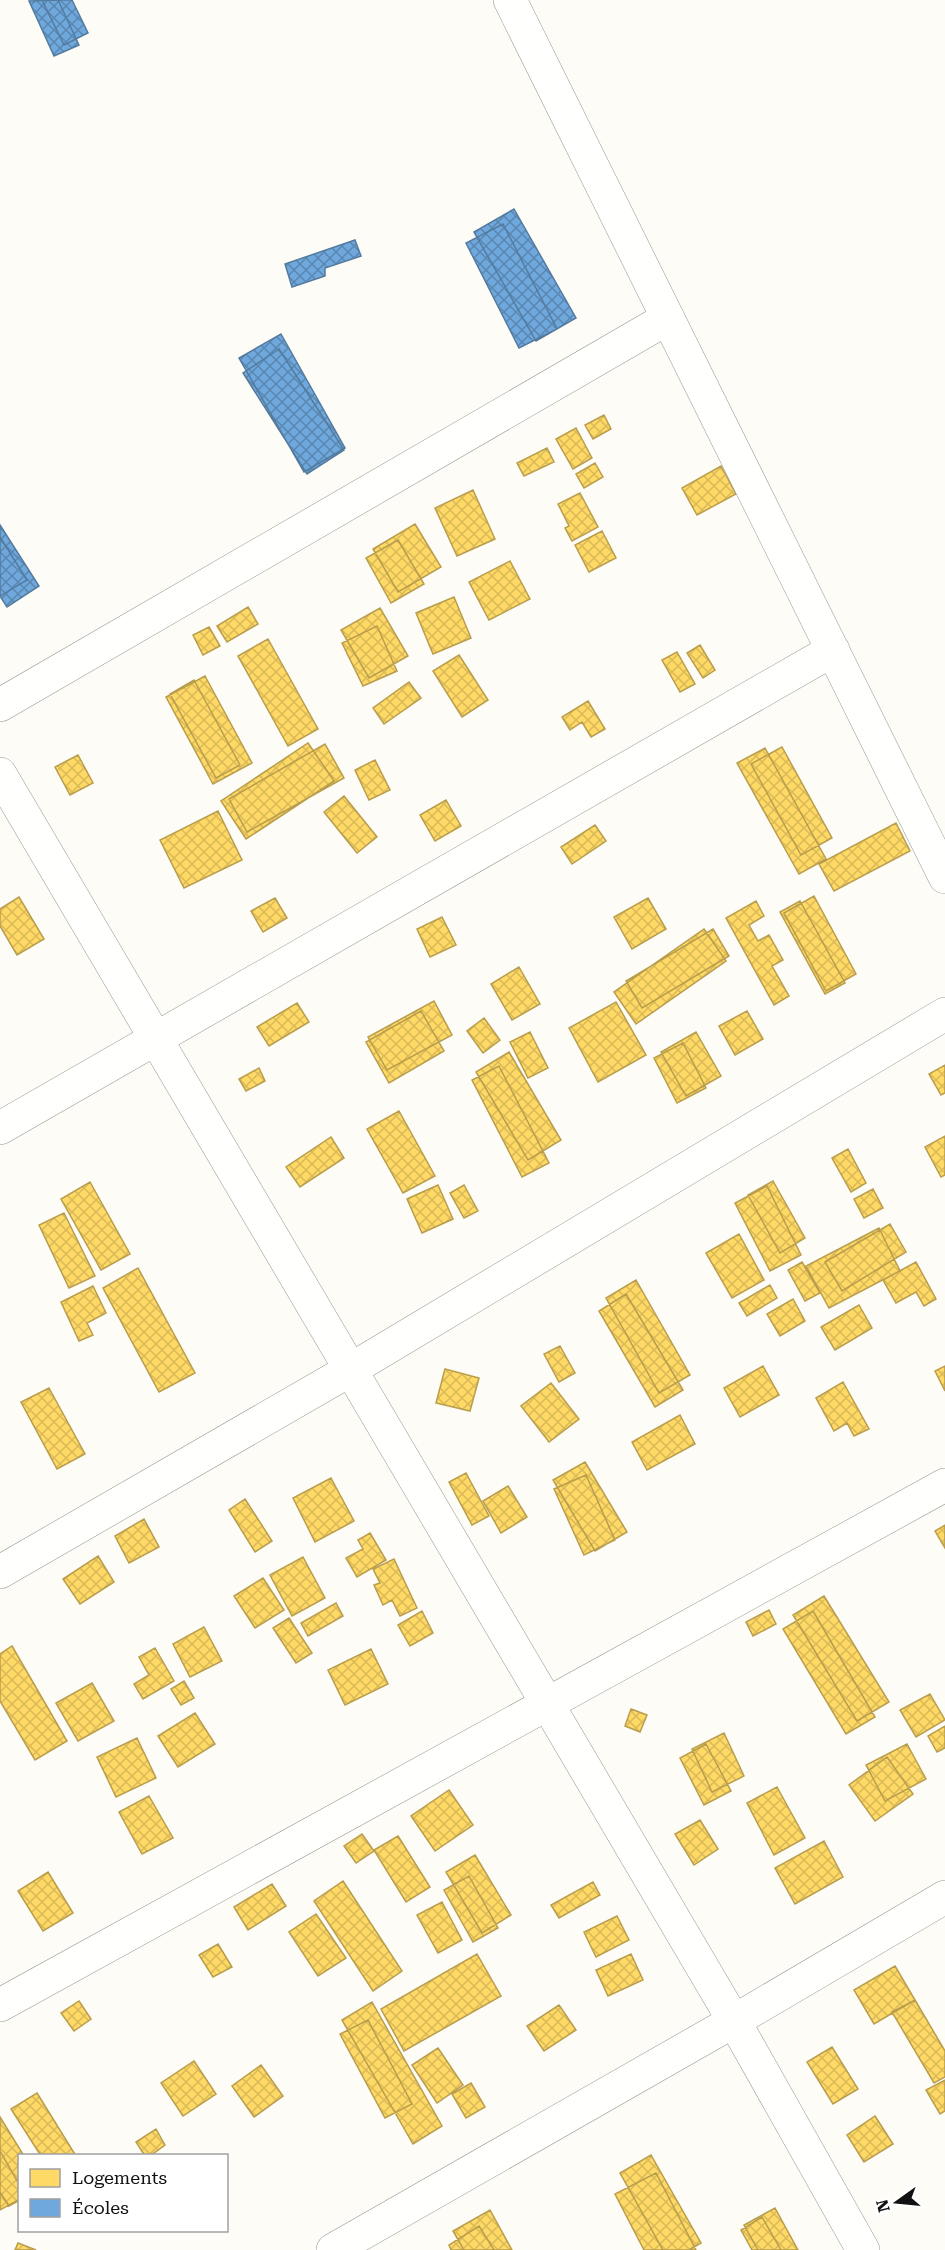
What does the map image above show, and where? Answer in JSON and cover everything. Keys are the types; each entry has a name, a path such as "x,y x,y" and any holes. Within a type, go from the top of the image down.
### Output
{"street":[{"path":"510,0 945,877"},
{"path":"0,705 668,318"},
{"path":"0,1128 833,651"},
{"path":"0,774 734,2021 863,2250"},
{"path":"0,1572 350,1370 945,1014"},
{"path":"0,2005 945,1485"},
{"path":"333,2250 734,2021 945,1897"}],"building: Logements":[{"path":"604,415 611,429 593,439 585,425"},
{"path":"576,428 592,458 573,469 556,439"},
{"path":"547,448 554,462 524,476 517,463"},
{"path":"595,463 603,477 584,488 576,474"},
{"path":"721,466 736,494 697,515 682,488"},
{"path":"473,490 495,539 457,556 435,508"},
{"path":"580,493 598,527 572,541 565,528 569,526 558,504"},
{"path":"415,524 441,567 398,592 373,549"},
{"path":"602,531 616,558 589,572 575,545"},
{"path":"398,540 424,584 391,603 366,558"},
{"path":"510,561 530,599 489,620 469,582"},
{"path":"454,597 471,638 433,654 416,613"},
{"path":"248,607 258,624 227,642 217,626"},
{"path":"380,608 408,656 369,678 341,630"},
{"path":"377,626 397,671 363,686 342,643"},
{"path":"209,627 220,646 203,655 193,635"},
{"path":"268,639 318,729 288,746 238,656"},
{"path":"700,645 715,670 703,678 687,653"},
{"path":"677,652 695,684 680,692 662,660"},
{"path":"459,655 488,700 462,717 433,671"},
{"path":"205,676 252,763 213,784 166,697"},
{"path":"194,680 240,765 216,778 170,694"},
{"path":"409,682 421,698 384,724 373,708"},
{"path":"588,701 605,729 591,737 582,722 570,730 562,717"},
{"path":"308,743 334,781 246,839 221,801"},
{"path":"325,744 344,778 247,832 229,799"},
{"path":"782,747 832,838 801,855 751,764"},
{"path":"765,748 826,859 799,874 737,763"},
{"path":"78,755 93,783 70,795 55,767"},
{"path":"375,760 390,790 369,800 355,770"},
{"path":"344,796 377,837 357,853 324,812"},
{"path":"446,800 461,826 435,841 420,815"},
{"path":"218,811 242,860 184,888 160,840"},
{"path":"896,823 910,851 834,891 819,864"},
{"path":"595,825 606,841 572,864 561,847"},
{"path":"814,896 856,974 826,991 784,913"},
{"path":"19,897 44,939 17,955 0,926 0,909"},
{"path":"275,898 287,918 263,932 251,911"},
{"path":"648,898 666,929 632,949 614,917"},
{"path":"756,901 764,916 749,925 758,941 769,935 783,960 772,966 789,996 774,1005 726,918"},
{"path":"800,901 845,983 825,994 780,912"},
{"path":"442,917 456,945 430,957 417,929"},
{"path":"704,929 726,961 636,1024 614,992"},
{"path":"713,929 729,956 642,1008 626,981"},
{"path":"519,967 540,1004 512,1020 491,984"},
{"path":"434,1001 452,1035 387,1070 368,1037"},
{"path":"616,1002 646,1055 598,1082 569,1028"},
{"path":"297,1003 309,1022 269,1046 257,1027"},
{"path":"421,1011 444,1051 389,1083 366,1042"},
{"path":"747,1011 763,1039 735,1055 719,1026"},
{"path":"484,1018 500,1040 483,1053 467,1031"},
{"path":"530,1032 548,1068 528,1078 510,1042"},
{"path":"696,1032 721,1076 686,1096 661,1052"},
{"path":"683,1043 706,1088 677,1103 654,1058"},
{"path":"509,1052 561,1140 528,1160 476,1072"},
{"path":"945,1065 945,1093 941,1095 929,1074"},
{"path":"499,1066 549,1163 522,1177 472,1080"},
{"path":"259,1068 265,1081 246,1091 239,1079"},
{"path":"399,1111 435,1176 403,1193 367,1129"},
{"path":"945,1136 945,1175 941,1177 925,1147"},
{"path":"331,1137 344,1158 300,1187 286,1167"},
{"path":"848,1149 866,1183 851,1192 832,1158"},
{"path":"773,1181 805,1238 780,1253 748,1195"},
{"path":"90,1182 130,1254 101,1270 61,1199"},
{"path":"438,1185 453,1219 422,1233 407,1199"},
{"path":"464,1185 478,1211 464,1218 450,1193"},
{"path":"767,1186 801,1255 770,1271 735,1203"},
{"path":"873,1189 883,1208 864,1218 854,1199"},
{"path":"64,1213 95,1276 69,1288 39,1225"},
{"path":"890,1224 906,1252 842,1291 825,1262"},
{"path":"879,1228 900,1271 829,1308 806,1266"},
{"path":"739,1234 764,1280 732,1298 706,1253"},
{"path":"802,1262 820,1293 805,1301 788,1270"},
{"path":"916,1262 936,1299 924,1306 916,1292 896,1303 883,1280"},
{"path":"138,1268 195,1373 159,1392 103,1288"},
{"path":"636,1280 690,1375 659,1393 606,1298"},
{"path":"770,1285 777,1298 747,1316 739,1303"},
{"path":"93,1286 106,1313 87,1323 93,1335 79,1341 61,1302"},
{"path":"626,1294 683,1390 655,1407 599,1311"},
{"path":"793,1299 805,1321 780,1336 767,1314"},
{"path":"859,1305 872,1328 835,1350 821,1327"},
{"path":"560,1346 575,1373 559,1382 544,1354"},
{"path":"763,1366 779,1395 740,1417 724,1388"},
{"path":"945,1366 945,1391 935,1371"},
{"path":"445,1369 479,1378 470,1411 436,1403"},
{"path":"843,1382 869,1429 854,1436 847,1423 834,1431 816,1398"},
{"path":"551,1383 579,1419 549,1442 521,1406"},
{"path":"49,1388 85,1454 57,1469 21,1402"},
{"path":"680,1415 695,1444 647,1470 632,1442"},
{"path":"585,1462 627,1532 595,1551 553,1480"},
{"path":"466,1473 489,1516 472,1525 449,1482"},
{"path":"586,1475 615,1540 584,1555 554,1489"},
{"path":"331,1478 354,1521 315,1542 293,1498"},
{"path":"508,1486 527,1517 501,1533 483,1501"},
{"path":"245,1499 272,1541 255,1552 229,1510"},
{"path":"144,1519 159,1547 129,1563 115,1536"},
{"path":"945,1525 945,1548 935,1531"},
{"path":"370,1533 386,1560 357,1577 346,1558 363,1549 358,1540"},
{"path":"98,1556 114,1582 80,1604 63,1579"},
{"path":"303,1557 325,1598 292,1616 270,1575"},
{"path":"394,1559 417,1608 400,1616 392,1600 383,1605 374,1585 380,1583 373,1569"},
{"path":"263,1578 284,1610 255,1628 234,1596"},
{"path":"824,1596 889,1702 857,1721 793,1615"},
{"path":"336,1603 343,1616 308,1636 301,1623"},
{"path":"769,1610 776,1624 753,1636 746,1622"},
{"path":"422,1611 433,1633 410,1646 398,1625"},
{"path":"813,1611 875,1717 846,1734 783,1629"},
{"path":"289,1618 312,1653 296,1663 273,1628"},
{"path":"204,1627 222,1661 190,1677 173,1644"},
{"path":"12,1646 67,1741 35,1760 0,1701 0,1654"},
{"path":"155,1648 174,1681 143,1699 134,1684 149,1675 139,1657"},
{"path":"371,1649 388,1684 345,1705 328,1670"},
{"path":"184,1681 194,1698 181,1705 171,1689"},
{"path":"92,1683 114,1721 78,1741 56,1703"},
{"path":"930,1694 945,1720 916,1737 900,1710"},
{"path":"631,1709 647,1715 640,1732 625,1726"},
{"path":"195,1713 215,1744 178,1767 158,1736"},
{"path":"945,1726 945,1748 937,1752 928,1736"},
{"path":"724,1733 744,1776 712,1792 692,1749"},
{"path":"137,1738 156,1778 116,1797 97,1757"},
{"path":"706,1744 731,1791 704,1805 680,1758"},
{"path":"907,1744 926,1779 885,1801 866,1765"},
{"path":"887,1757 913,1794 875,1821 849,1785"},
{"path":"777,1787 805,1838 774,1855 747,1803"},
{"path":"449,1790 473,1825 435,1851 411,1816"},
{"path":"149,1796 173,1838 142,1854 119,1812"},
{"path":"700,1820 718,1849 694,1865 675,1834"},
{"path":"362,1834 374,1851 356,1863 344,1846"},
{"path":"398,1836 430,1887 406,1902 374,1850"},
{"path":"824,1841 843,1877 795,1904 775,1868"},
{"path":"475,1855 511,1915 482,1933 446,1872"},
{"path":"48,1872 73,1913 43,1931 18,1891"},
{"path":"469,1876 498,1928 473,1942 444,1890"},
{"path":"343,1881 402,1971 373,1991 314,1901"},
{"path":"593,1882 600,1895 559,1918 551,1905"},
{"path":"272,1884 286,1906 248,1930 234,1907"},
{"path":"442,1902 462,1940 438,1953 417,1915"},
{"path":"316,1914 346,1958 318,1976 289,1932"},
{"path":"617,1916 629,1940 596,1957 584,1932"},
{"path":"218,1944 232,1967 213,1977 199,1955"},
{"path":"477,1954 501,1996 404,2051 381,2009"},
{"path":"631,1954 643,1980 608,1996 596,1970"},
{"path":"895,1966 915,2000 874,2024 854,1990"},
{"path":"915,2000 945,2051 945,2077 934,2083 892,2012"},
{"path":"79,2001 91,2019 74,2031 61,2013"},
{"path":"372,2002 442,2126 413,2144 342,2020"},
{"path":"559,2005 576,2030 544,2051 527,2026"},
{"path":"368,2020 412,2104 385,2118 340,2034"},
{"path":"832,2047 858,2089 833,2104 807,2062"},
{"path":"438,2048 463,2085 437,2103 412,2065"},
{"path":"194,2061 216,2094 183,2116 161,2083"},
{"path":"261,2065 283,2096 254,2117 232,2086"},
{"path":"945,2080 945,2111 940,2114 926,2090"},
{"path":"471,2083 485,2107 466,2118 452,2094"},
{"path":"37,2093 75,2154 40,2154 11,2109"},
{"path":"875,2116 893,2144 864,2162 847,2135"},
{"path":"0,2117 23,2154 18,2154 18,2201 9,2206 0,2192"},
{"path":"156,2129 165,2145 153,2154 144,2154 136,2142"},
{"path":"0,2151 18,2182 18,2200 0,2210"},
{"path":"651,2155 701,2243 689,2250 663,2250 620,2173"},
{"path":"656,2173 696,2250 644,2250 615,2194"},
{"path":"775,2208 798,2250 758,2250 744,2225"},
{"path":"490,2210 512,2250 464,2250 453,2231"},
{"path":"762,2217 781,2250 752,2250 741,2230"},
{"path":"479,2226 494,2250 451,2250 449,2245"},
{"path":"18,2243 36,2250 15,2250"}],"building: Écoles":[{"path":"42,0 72,0 88,33 64,45"},
{"path":"58,0 79,45 54,56 29,1"},
{"path":"514,209 576,318 536,341 474,232"},
{"path":"503,224 557,329 519,348 466,243"},
{"path":"355,240 361,256 325,268 325,276 292,287 285,264"},
{"path":"281,334 345,448 304,472 239,358"},
{"path":"279,349 344,450 307,474 243,373"},
{"path":"0,525 39,586 7,607 0,596"},
{"path":"0,537 27,580 0,596"}]}
